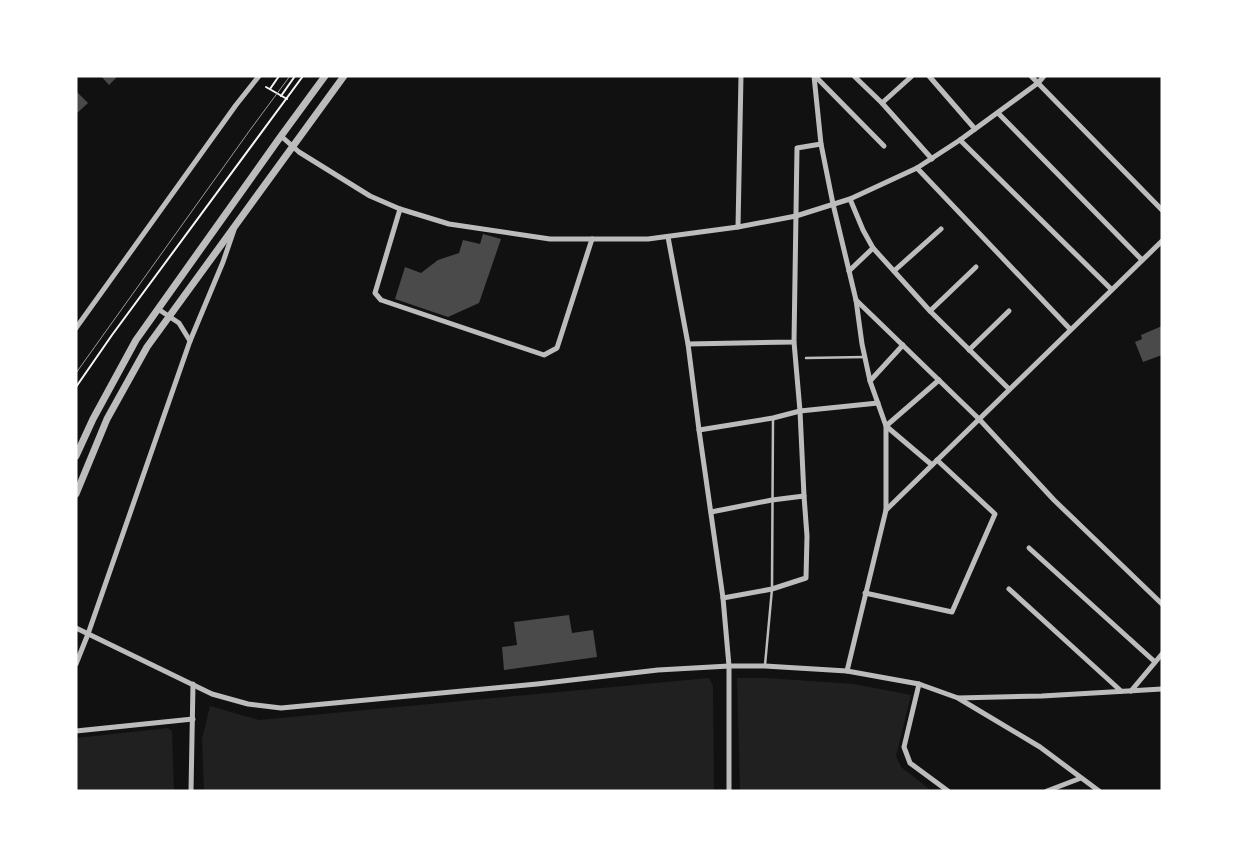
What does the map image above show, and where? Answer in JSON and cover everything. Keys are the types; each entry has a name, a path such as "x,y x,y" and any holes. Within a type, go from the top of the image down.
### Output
{"street":[{"path":"76,328 236,105 259,76"},
{"path":"76,456 93,419 136,340 325,76"},
{"path":"76,494 107,419 147,347 344,76"},
{"path":"738,227 742,76"},
{"path":"814,76 822,144 833,204 856,300 862,344 870,381 886,426 886,510 847,671"},
{"path":"814,76 884,146"},
{"path":"854,76 882,103 932,158"},
{"path":"882,103 912,76"},
{"path":"929,76 975,129"},
{"path":"1031,76 1162,210"},
{"path":"281,136 292,147 370,196 400,209 449,224 550,239 648,239 738,227 796,216 850,199 917,168 998,113 1038,83 1044,76"},
{"path":"998,113 1142,260"},
{"path":"960,140 1111,289"},
{"path":"723,598 772,589 806,578 807,536 794,342 797,148 822,144"},
{"path":"917,168 1070,329"},
{"path":"850,199 873,248 930,311 1009,389"},
{"path":"400,209 375,293 381,300 544,356 557,348 592,239"},
{"path":"76,664 190,341 224,262 236,226"},
{"path":"894,271 941,229"},
{"path":"668,237 688,344 723,598 728,666 730,791"},
{"path":"886,510 1162,241"},
{"path":"849,271 873,248"},
{"path":"930,311 976,267"},
{"path":"856,300 979,419 1054,500 1162,604"},
{"path":"158,308 178,323 190,341"},
{"path":"969,350 1010,311"},
{"path":"688,344 794,342"},
{"path":"870,381 903,345"},
{"path":"886,426 939,380"},
{"path":"699,430 773,418 800,411 878,403"},
{"path":"865,593 952,612 995,514 934,462 886,426"},
{"path":"711,512 804,496"},
{"path":"1030,548 1155,662"},
{"path":"1009,589 1121,691"},
{"path":"76,628 212,694 248,704 282,708 498,688 658,670 765,666 847,671 919,684 958,698 1040,747 1099,791"},
{"path":"1131,692 1162,654"},
{"path":"191,791 193,684"},
{"path":"919,684 904,747 910,763 948,791"},
{"path":"958,698 1162,690"},
{"path":"76,731 193,719"},
{"path":"1047,791 1081,778"}],"lane":[{"path":"806,358 865,357"},
{"path":"765,666 772,589 773,418"}],"path":[{"path":"270,89 279,76"},
{"path":"281,96 295,76"},
{"path":"76,386 117,327 303,76"},
{"path":"266,87 287,99"}],"shaded area":[{"path":"709,678 713,686 714,791 204,791 202,739 210,706 259,720"},
{"path":"737,678 854,684 911,695 896,756 901,767 932,791 740,791"},
{"path":"168,728 172,731 174,791 76,791 76,738"}],"building":[{"path":"101,76 118,76 109,85"},
{"path":"76,91 88,103 76,114"},
{"path":"483,234 501,239 479,303 448,317 395,299 405,267 421,273 438,260 459,253 463,240 480,244"},
{"path":"1162,326 1162,355 1143,362 1135,342 1142,339 1141,335"},
{"path":"569,615 572,633 593,630 597,657 504,670 502,647 517,645 514,622"}],"tram line":[{"path":"76,373 290,76"}]}
